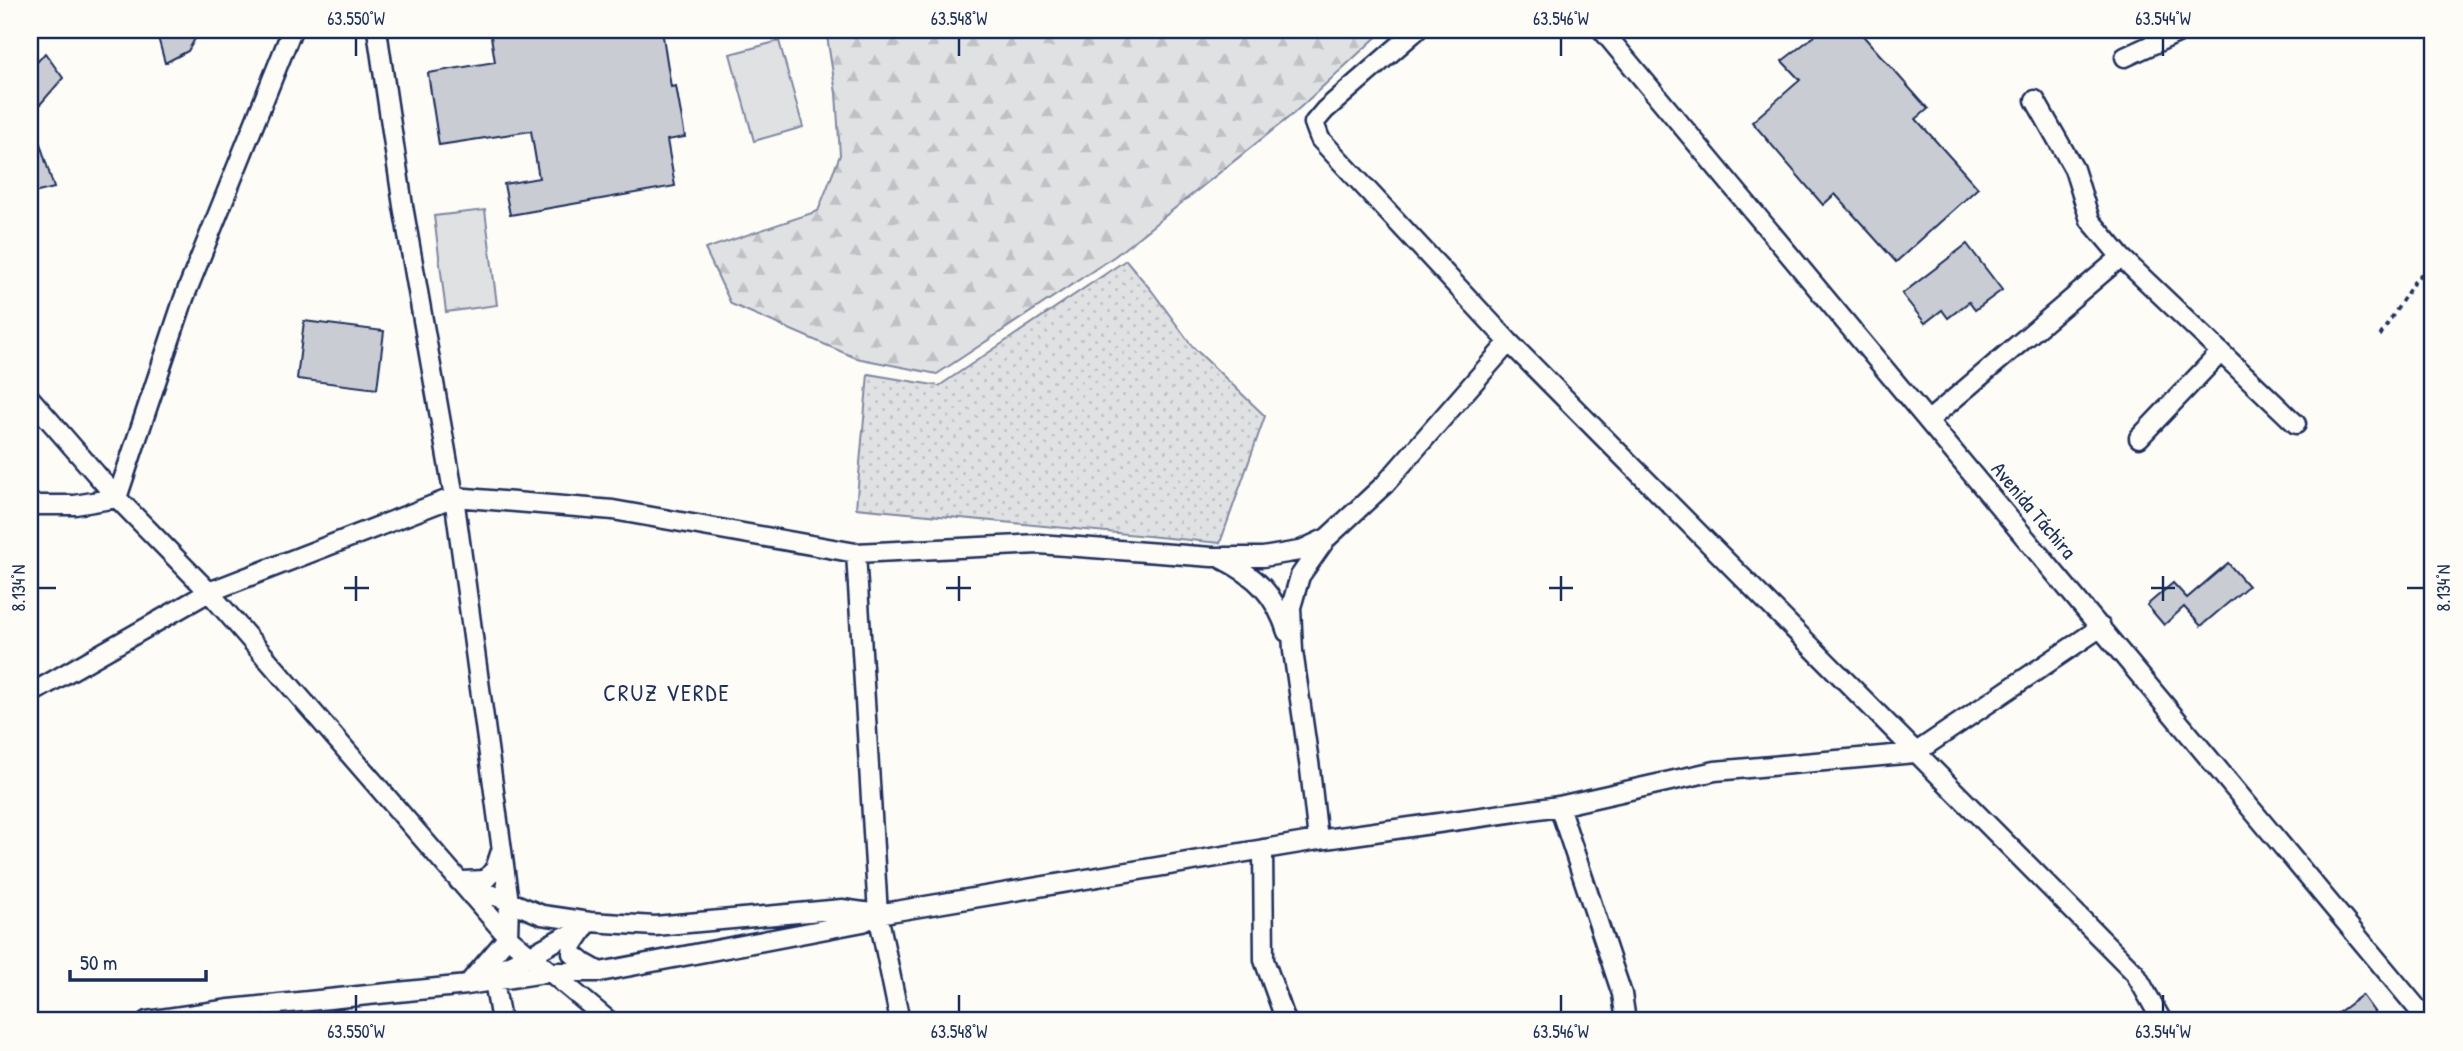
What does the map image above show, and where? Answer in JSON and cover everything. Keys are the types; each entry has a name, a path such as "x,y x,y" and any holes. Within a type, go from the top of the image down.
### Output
{"street":[{"path":"117,498 184,298 292,30"},
{"path":"377,30 403,206 454,497 509,902 508,937 467,985"},
{"path":"1417,30 1314,122 1320,139 1509,342 2134,973 2162,1021"},
{"name":"Avenida Táchira","path":"1602,30 2425,1016"},
{"path":"2125,57 2184,30"},
{"path":"2035,100 2074,169 2090,220 2121,257 2296,424"},
{"path":"1929,420 2121,257"},
{"path":"1318,840 1293,650 1291,607 1300,576 1326,538 1385,484 1509,342"},
{"path":"2139,438 2221,352"},
{"path":"30,398 117,498 209,592 508,937 609,1021"},
{"path":"30,694 209,592 454,497 612,510 856,553 1039,544 1219,557 1263,556 1299,551 1326,538"},
{"path":"30,505 75,505 117,498"},
{"path":"856,553 878,914 900,1021"},
{"path":"1219,557 1247,571 1262,586 1281,615 1293,650"},
{"path":"459,881 542,915 590,922 655,926 842,909 878,914 1318,840 1559,806 1715,771 1915,753 2101,627"},
{"path":"1559,806 1622,994 1626,1021"},
{"path":"459,881 485,880 495,869 502,847"},
{"path":"1263,849 1264,960 1286,1021"},
{"path":"147,1021 230,1009 467,985 551,972 600,972 863,922 878,914"},
{"path":"467,985 531,956 590,922"},
{"path":"590,922 573,945 572,953 600,972"},
{"path":"494,981 501,1021"}],"path":[{"path":"2380,336 2414,282 2433,261"}],"green space":[{"path":"826,30 1384,30 1293,114 1115,256 937,374 856,358 731,304 705,249 818,211 840,155 836,93"},
{"path":"779,41 803,127 754,141 730,54"},
{"path":"485,210 497,305 446,312 434,216"},
{"path":"1126,260 1193,347 1265,416 1220,543 856,508 868,374 939,386"}],"building":[{"path":"156,30 200,30 188,51 165,63"},
{"path":"490,30 546,30 546,36 585,30 662,30 671,87 676,86 685,137 667,140 675,186 510,215 504,184 539,178 531,131 439,145 428,73 495,62"},
{"path":"1822,30 1858,30 1928,109 1916,119 1978,188 1896,262 1835,194 1823,205 1752,122 1800,80 1782,61"},
{"path":"45,53 63,78 30,116 30,70"},
{"path":"30,121 33,121 54,188 30,194"},
{"path":"1967,244 2002,290 1975,310 1969,302 1948,318 1942,310 1925,323 1902,294"},
{"path":"304,321 384,331 377,389 297,379"},
{"path":"2228,563 2248,586 2201,626 2184,607 2164,625 2147,605 2173,583 2187,598"},
{"path":"2362,995 2381,1021 2327,1021"}],"district":[{"name":"CRUZ VERDE","path":"667,692"}]}
